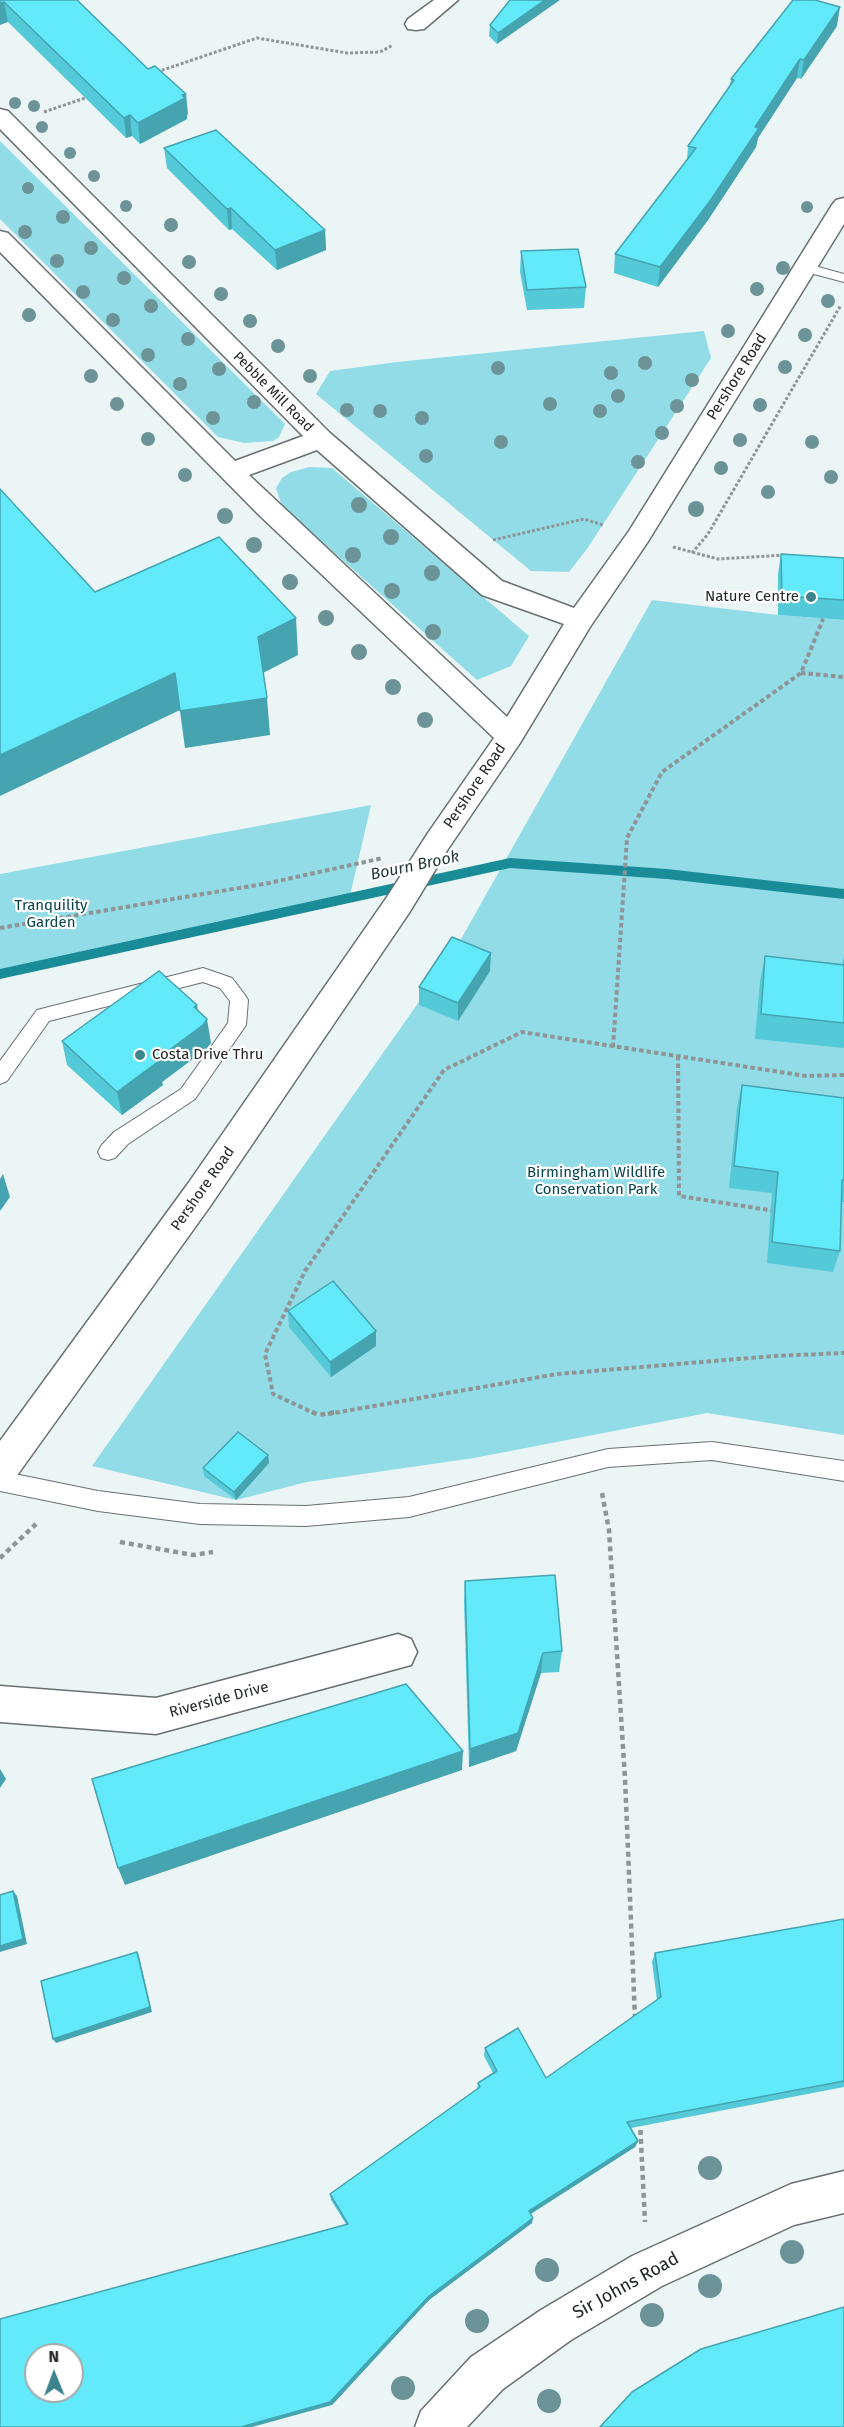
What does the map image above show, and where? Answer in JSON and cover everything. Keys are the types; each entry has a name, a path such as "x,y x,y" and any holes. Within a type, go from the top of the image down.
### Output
{"main road":[{"path":"416,24 447,0"},
{"name":"Pebble Mill Road","path":"4,120 321,439 492,588 580,620"},
{"name":"Pershore Road","path":"0,1470 199,1196 398,905 510,736 580,620 638,537 844,205"},
{"path":"0,238 233,471 267,508 510,736"},
{"path":"233,471 321,439"},
{"name":"Riverside Drive","path":"0,1704 156,1716 398,1652"},
{"name":"Sir Johns Road","path":"437,2427 487,2373 556,2325 647,2271 791,2205 844,2193"}],"lane":[{"path":"804,267 844,278"},
{"path":"0,1076 43,1015 203,975 226,982 238,1000 237,1025 231,1034 188,1094 121,1138 108,1152"},
{"path":"0,1481 98,1501 200,1514 306,1516 409,1507 608,1458 712,1450 844,1471"}],"path":[{"path":"156,73 257,38 347,53 380,52 410,36 416,24"},
{"path":"4,120 89,96"},
{"path":"692,553 708,534 844,300"},
{"path":"638,537 718,559 790,555"},
{"path":"613,1047 627,838 662,772 801,673 823,618"},
{"path":"801,673 844,677"},
{"path":"0,928 269,883 387,857"},
{"path":"844,1075 806,1076 522,1032 444,1070 305,1271 265,1354 273,1394 319,1415 557,1374 774,1356 844,1353"},
{"path":"678,1056 679,1196 778,1211"},
{"path":"0,1558 35,1526"},
{"path":"609,1530 625,1778 636,2024"},
{"path":"640,2118 647,2271"}],"green space":[{"path":"0,141 285,424 279,437 273,441 244,443 218,437 0,219"},
{"path":"704,331 711,358 587,549 569,572 531,571 316,394 330,371 397,362"},
{"path":"309,467 332,468 529,636 511,666 477,680 282,506 276,488 282,478 291,472"},
{"name":"Birmingham Wildlife Conservation Park","path":"652,600 778,615 844,620 844,1435 707,1413 474,1458 307,1482 236,1500 92,1466 452,955"},
{"name":"Tranquility Garden","path":"371,805 349,900 0,975 0,874"}],"building":[{"path":"0,0 77,0 148,69 155,66 186,94 182,95 185,98 138,123 130,115 124,118 4,2 0,3"},
{"path":"510,0 545,0 498,33 490,25"},
{"path":"793,0 815,0 840,7 804,60 800,59 755,127 759,128 710,201 660,267 615,254 696,148 688,146 734,80 731,79"},
{"path":"216,130 325,230 275,250 231,208 227,209 164,148"},
{"path":"578,249 586,287 527,290 521,251"},
{"path":"0,489 95,592 219,537 296,618 258,637 267,698 180,711 175,673 0,755"},
{"path":"781,554 844,558 844,600 782,596"},
{"path":"452,937 491,953 458,1003 419,987"},
{"path":"765,956 844,965 844,1023 761,1014"},
{"path":"159,971 197,1005 194,1007 207,1019 203,1025 157,1059 159,1061 117,1092 62,1041"},
{"path":"742,1085 844,1098 844,1180 842,1180 840,1251 772,1242 778,1172 734,1166"},
{"path":"333,1281 376,1331 330,1362 288,1311"},
{"path":"238,1432 268,1455 234,1492 203,1468"},
{"path":"555,1575 562,1651 543,1653 518,1733 470,1749 465,1581"},
{"path":"406,1684 463,1751 118,1868 92,1779"},
{"path":"13,1891 23,1939 0,1946 0,1895"},
{"path":"844,1919 844,2081 627,2122 638,2141 529,2211 533,2218 429,2296 330,2402 241,2427 0,2427 0,2319 348,2224 330,2194 480,2087 478,2083 497,2071 485,2048 518,2028 546,2078 661,1997 655,1953"},
{"path":"137,1952 150,2007 53,2039 41,1981"},
{"path":"844,2307 844,2427 600,2427 632,2392 701,2349"}],"waterway":[{"name":"Bourn Brook","path":"0,974 510,863 667,874 844,894"}],"place":[{"name":"Nature Centre","path":"811,597"},
{"name":"Costa Drive Thru","path":"140,1055"}]}
